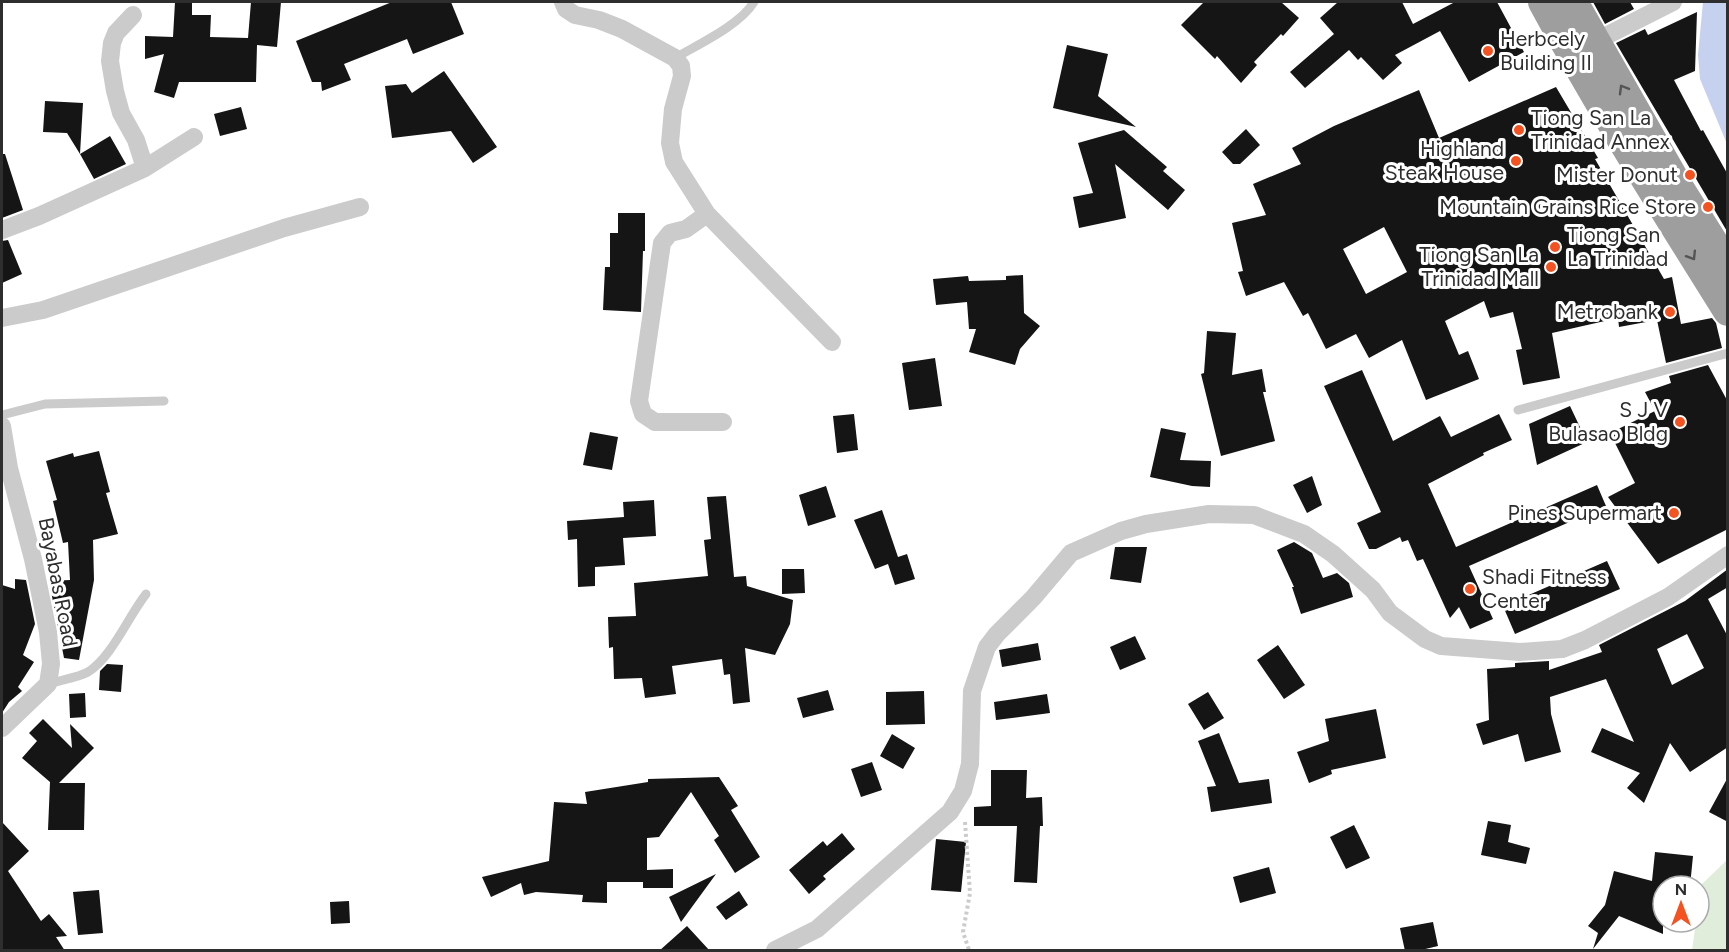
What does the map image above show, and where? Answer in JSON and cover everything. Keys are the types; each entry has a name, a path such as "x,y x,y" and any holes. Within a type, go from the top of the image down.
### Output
{"highway":[{"path":"1543,2 1583,47 1679,188 1728,266"},
{"path":"1573,2 1583,47 1658,200 1727,310"}],"street":[{"path":"563,2 566,9 575,15 599,20 675,58 681,66 682,76 673,109 670,143 674,162 707,214 832,342"},
{"path":"1583,47 1673,2"},
{"path":"133,15 116,33 112,43 111,61 121,113 136,140 146,168"},
{"path":"2,230 49,212 146,168 194,137"},
{"path":"2,318 43,310 284,228 360,207"},
{"path":"707,214 686,229 670,233 662,243 639,401 642,414 655,422 723,422"},
{"name":"Bayabas Road","path":"2,426 9,468 33,559 48,632 51,664 48,684"},
{"path":"775,951 817,929 938,825 950,812 963,791 970,764 972,691 987,647 1071,553 1121,531 1146,524 1209,514 1254,515 1304,534 1334,554 1373,590 1390,613 1425,639 1441,645 1520,652 1547,652 1585,640 1668,597 1728,555"},
{"path":"2,728 48,684"}],"lane":[{"path":"675,58 728,26 749,10 754,2"},
{"path":"1518,410 1728,353"},
{"path":"2,415 45,404 164,401"},
{"path":"48,684 87,672 102,661 146,594"}],"path":[{"path":"963,791 970,893 963,932 969,951"}],"green space":[{"path":"1727,860 1727,950 1692,950 1694,934 1711,934 1711,875"}],"water":[{"path":"1703,2 1727,2 1727,144 1700,79 1698,55"}],"building":[{"path":"175,2 192,2 192,15 211,15 210,37 248,38 251,2 281,2 277,47 257,45 256,82 179,82 174,98 154,92 164,54 145,59 145,36 173,37"},
{"path":"392,2 451,2 464,34 413,54 407,39 344,64 351,80 322,91 321,82 312,82 296,41"},
{"path":"1204,2 1281,2 1299,18 1254,62 1257,65 1241,83 1217,56 1215,59 1181,25"},
{"path":"1338,2 1402,2 1413,24 1455,2 1497,2 1524,52 1469,82 1440,31 1395,55 1402,63 1383,80 1361,57 1358,60 1349,50 1305,88 1290,72 1334,34 1320,18"},
{"path":"1593,2 1630,2 1634,9 1605,24"},
{"path":"1697,12 1695,71 1674,80 1728,175 1728,233 1616,43 1645,29 1648,35"},
{"path":"1067,45 1108,54 1098,96 1136,127 1053,108"},
{"path":"444,71 497,147 473,163 451,131 392,138 385,86 406,84 412,93"},
{"path":"1556,87 1664,279 1672,277 1681,324 1712,318 1716,323 1722,348 1666,363 1657,320 1619,327 1618,318 1552,333 1560,378 1523,385 1516,350 1522,349 1513,312 1490,318 1484,301 1445,321 1459,355 1468,351 1479,379 1426,400 1402,340 1369,358 1356,334 1326,349 1308,313 1303,316 1284,282 1246,296 1238,272 1243,271 1232,223 1266,215 1253,184 1301,164 1292,148 1334,126 1419,90 1439,138","holes":["1384,227 1407,272 1366,294 1343,249"]},
{"path":"45,101 83,103 80,154 67,133 43,132"},
{"path":"241,107 247,129 220,136 214,114"},
{"path":"1246,129 1260,145 1240,164 1233,164 1222,152"},
{"path":"1124,130 1167,167 1163,171 1185,190 1168,210 1115,164 1126,218 1079,228 1073,197 1093,193 1078,143"},
{"path":"110,136 126,164 94,179 80,154"},
{"path":"2,154 5,154 23,210 2,218"},
{"path":"618,213 645,213 641,312 603,310 605,267 610,267 610,233 618,233"},
{"path":"8,240 22,274 2,283 2,241"},
{"path":"1023,275 1024,313 1040,326 1020,349 1015,365 969,352 976,329 969,329 967,302 936,305 933,279 968,276 969,281 1006,280 1006,276"},
{"path":"1207,331 1236,333 1232,375 1262,369 1266,392 1263,392 1275,441 1221,456 1201,374 1204,373"},
{"path":"935,358 942,406 909,410 902,363"},
{"path":"1708,365 1728,402 1728,529 1658,564 1608,497 1635,483 1610,433 1655,411 1645,392 1671,383 1669,376"},
{"path":"1362,370 1393,441 1440,416 1451,437 1499,414 1512,440 1483,453 1484,455 1428,484 1456,547 1597,485 1606,506 1469,566 1493,619 1470,629 1459,607 1450,618 1423,559 1417,561 1408,540 1402,542 1400,537 1376,549 1369,549 1357,523 1381,512 1324,386"},
{"path":"1570,406 1587,442 1537,465 1529,424"},
{"path":"854,414 858,450 837,453 833,416"},
{"path":"1161,428 1186,433 1180,460 1211,461 1210,487 1192,486 1150,477"},
{"path":"590,432 618,437 612,470 583,465"},
{"path":"99,451 110,492 106,493 118,534 93,540 94,580 79,660 64,658 49,581 70,580 68,542 63,543 53,501 57,500 46,461 73,453 74,457"},
{"path":"1312,476 1322,505 1307,513 1293,485"},
{"path":"826,486 836,517 808,526 799,495"},
{"path":"726,496 734,577 746,576 747,586 793,600 790,624 775,655 745,648 750,702 733,704 730,674 724,675 722,659 672,666 676,694 645,698 642,678 614,679 613,647 609,648 608,617 636,616 634,583 708,576 704,540 711,539 707,497"},
{"path":"654,500 656,536 623,538 625,565 595,567 595,586 578,587 577,539 568,540 567,521 624,517 623,502"},
{"path":"882,510 898,557 907,554 915,579 895,585 888,564 875,569 854,520"},
{"path":"1294,542 1312,553 1323,578 1337,573 1349,583 1353,597 1301,614 1292,587 1294,587 1277,550"},
{"path":"1115,547 1147,547 1141,583 1110,579"},
{"path":"1607,561 1620,589 1515,634 1503,606"},
{"path":"782,569 804,569 805,593 782,594"},
{"path":"1728,569 1728,587 1708,599 1728,637 1728,747 1690,772 1670,743 1644,803 1627,788 1640,773 1591,752 1602,728 1634,742 1606,679 1550,697 1551,714 1561,752 1525,762 1518,734 1483,745 1476,724 1489,720 1487,669 1515,667 1515,663 1549,661 1549,670 1602,652 1599,645 1685,601","holes":["1687,634 1704,668 1672,685 1657,649"]},
{"path":"15,579 26,580 35,624 23,655 34,662 18,687 22,691 9,702 2,713 2,585 15,589"},
{"path":"1135,636 1146,659 1120,670 1110,647"},
{"path":"1038,643 1041,660 1002,667 999,650"},
{"path":"1278,645 1305,685 1284,699 1257,660"},
{"path":"107,664 123,665 121,692 99,690 100,671"},
{"path":"828,690 834,710 803,718 797,698"},
{"path":"924,691 925,724 886,725 886,692"},
{"path":"1208,692 1224,718 1204,730 1188,704"},
{"path":"85,693 86,717 70,718 69,694"},
{"path":"1047,694 1050,713 996,720 994,702"},
{"path":"1376,709 1386,758 1331,770 1332,774 1309,783 1297,752 1329,741 1325,719"},
{"path":"43,719 72,748 70,724 94,748 59,783 85,783 84,830 48,830 50,782 22,758 37,741 29,733"},
{"path":"1219,733 1239,783 1269,779 1272,803 1211,812 1207,787 1216,786 1198,741"},
{"path":"892,734 915,748 903,769 880,756"},
{"path":"872,762 882,790 861,797 851,769"},
{"path":"991,770 1027,770 1026,798 1042,797 1043,826 1040,826 1037,883 1014,882 1017,826 974,826 974,807 991,806"},
{"path":"719,777 738,806 731,810 760,857 735,873 714,840 719,836 691,792 659,837 647,838 647,870 673,869 673,888 643,888 643,882 607,882 607,903 582,902 583,895 536,892 524,895 521,883 491,897 482,877 549,861 554,802 587,804 585,792 648,782 648,779"},
{"path":"1728,777 1728,822 1709,812"},
{"path":"1488,821 1511,825 1508,842 1530,848 1526,864 1481,855"},
{"path":"2,822 29,851 8,871 41,921 49,914 67,936 56,937 65,951 2,951"},
{"path":"1354,825 1370,858 1346,869 1330,837"},
{"path":"842,833 855,849 823,876 826,879 809,894 789,870 823,841 827,846"},
{"path":"936,839 966,842 961,892 931,890"},
{"path":"1655,852 1693,856 1691,874 1653,874"},
{"path":"1269,867 1276,893 1240,903 1233,877"},
{"path":"1614,871 1651,881 1651,929 1619,916 1593,949 1598,933 1588,926 1605,905"},
{"path":"716,874 681,922 669,897"},
{"path":"99,890 103,933 78,935 73,892"},
{"path":"739,891 748,905 726,920 716,907"},
{"path":"349,901 350,923 331,924 330,902"},
{"path":"1433,922 1438,946 1405,951 1400,928"},
{"path":"687,926 710,951 659,951"}],"place":[{"name":"Herbcely Building II","path":"1488,51"},
{"name":"Tiong San La Trinidad Annex","path":"1519,130"},
{"name":"Highland Steak House","path":"1516,161"},
{"name":"Mister Donut","path":"1690,175"},
{"name":"Mountain Grains Rice Store","path":"1708,207"},
{"name":"Tiong San La Trinidad","path":"1555,247"},
{"name":"Tiong San La Trinidad Mall","path":"1551,267"},
{"name":"Metrobank","path":"1670,312"},
{"name":"S J V Bulasao Bldg","path":"1680,422"},
{"name":"Pines Supermart","path":"1674,513"},
{"name":"Shadi Fitness Center","path":"1470,589"}]}
